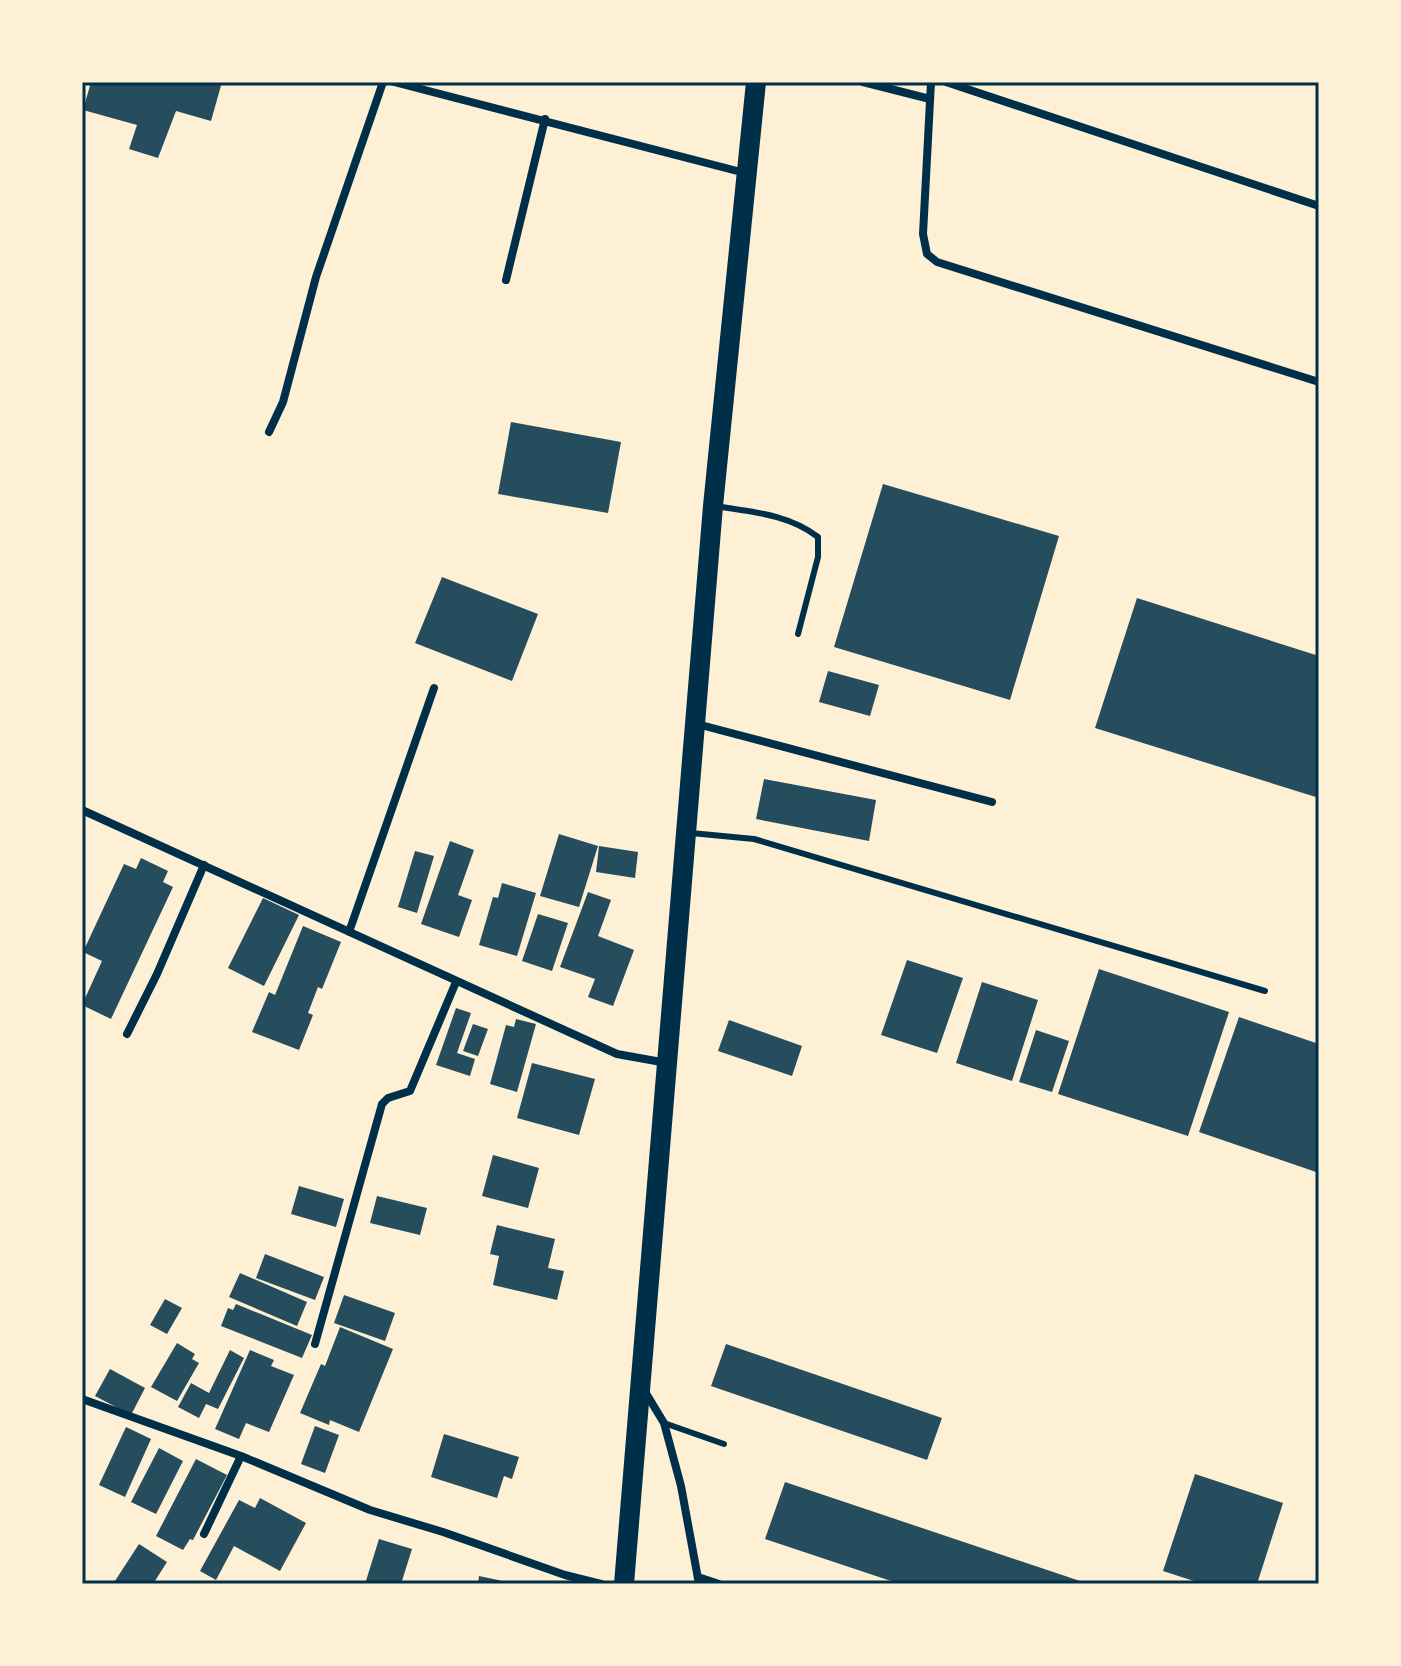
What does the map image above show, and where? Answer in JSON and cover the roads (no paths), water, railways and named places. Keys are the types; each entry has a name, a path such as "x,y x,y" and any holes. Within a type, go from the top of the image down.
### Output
{"main road":[{"path":"624,1584 713,506 756,82"}],"street":[{"path":"269,432 283,402 316,277 383,82"},
{"path":"394,82 748,174"},
{"path":"863,82 930,99"},
{"path":"931,82 923,234 927,254 937,262 1319,382"},
{"path":"946,82 1319,206"},
{"path":"506,280 545,119"},
{"path":"349,932 434,688"},
{"path":"696,724 992,802"},
{"path":"82,810 617,1054 668,1063"},
{"path":"127,1034 157,974 204,865"},
{"path":"315,1344 382,1104 388,1098 410,1091 456,982"},
{"path":"640,1382 664,1423 681,1486 698,1580 719,1584"},
{"path":"82,1399 241,1456 370,1510 565,1575 601,1584"},
{"path":"204,1534 241,1456"}],"lane":[{"path":"713,506 780,516 804,526 818,537 818,557 798,634"},
{"path":"688,833 754,839 1265,991"},
{"path":"664,1423 724,1444"}]}
